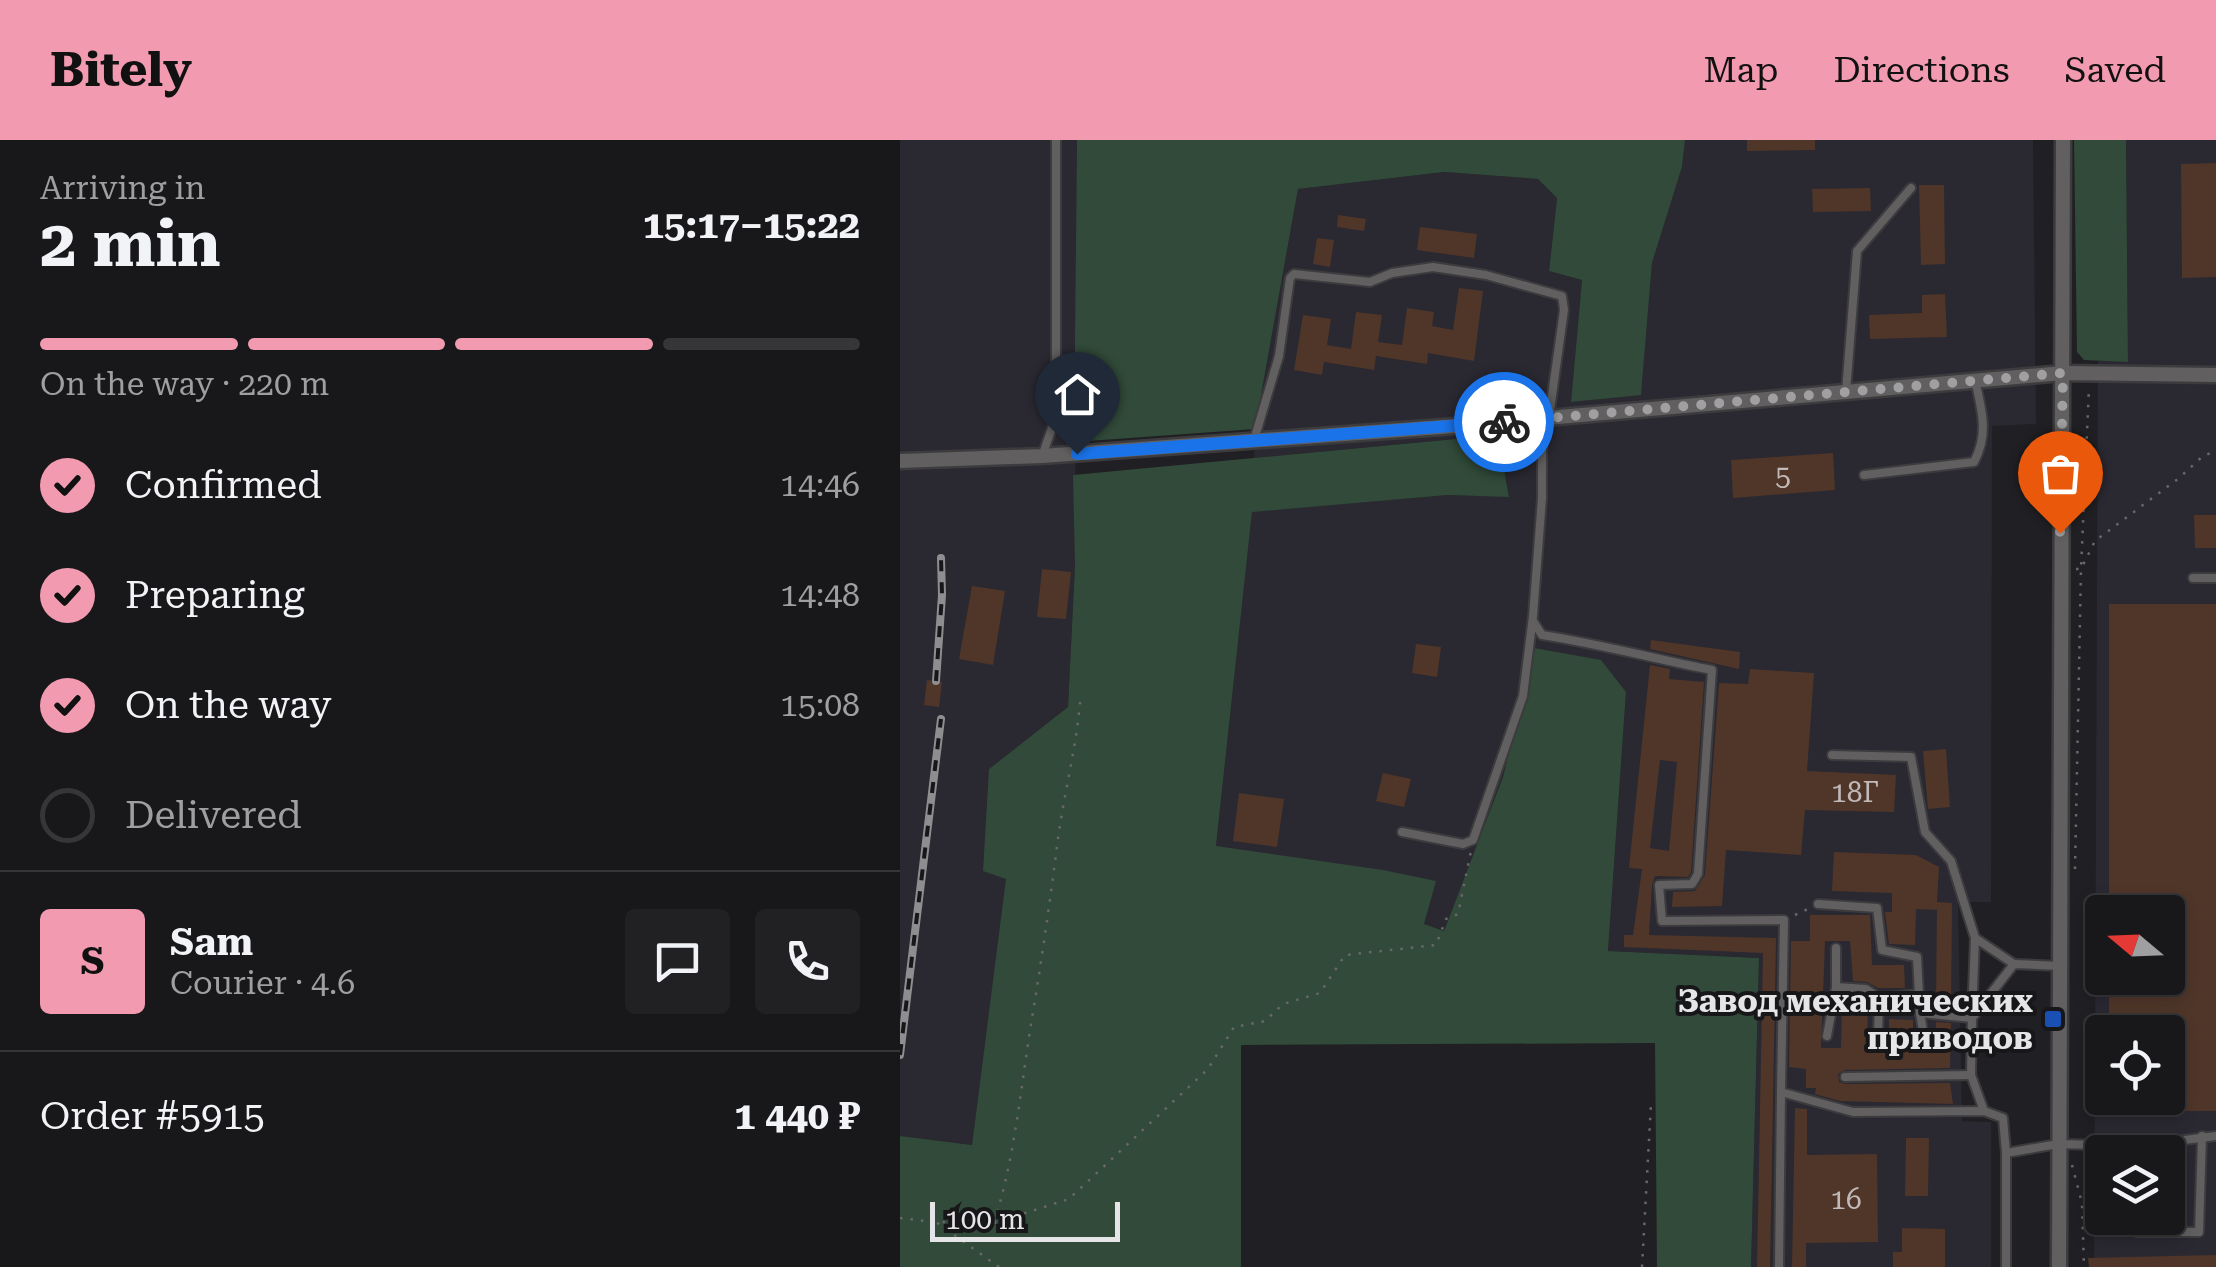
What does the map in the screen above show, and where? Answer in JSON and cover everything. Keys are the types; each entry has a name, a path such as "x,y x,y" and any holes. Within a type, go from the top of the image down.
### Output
{"street":[{"path":"2059,1267 2063,140"},
{"path":"900,461 1042,456 1254,440 2063,373 2216,375"}],"lane":[{"path":"1042,456 1056,417 1056,140"},
{"path":"1846,392 1856,251 1910,188"},
{"path":"1254,440 1279,356 1290,278 1294,274 1370,282 1392,273 1433,267 1486,275 1562,296 1564,310 1543,418 1542,498 1523,696 1474,840 1463,844 1402,832"},
{"path":"1864,475 1974,462 1982,448 1985,426 1975,380"},
{"path":"2192,578 2216,578"},
{"path":"1533,621 1542,635 1712,670 1698,874 1692,884 1659,885 1662,921 1784,920 1779,1267"},
{"path":"1832,755 1910,757 1925,832 1951,861 1975,938 1971,1075 1984,1111"},
{"path":"1818,904 1878,908 1882,950 1917,957 1924,1038"},
{"path":"1975,938 2014,964 2060,966"},
{"path":"1827,1036 1836,987 1836,948"},
{"path":"1972,1018 2014,964"},
{"path":"1836,987 1866,989 1879,998 1919,994"},
{"path":"1878,1035 1879,998"},
{"path":"1920,1013 1972,1018"},
{"path":"1845,1078 1971,1075"},
{"path":"1781,1092 1854,1112 1984,1111 2003,1118 2006,1267"},
{"path":"2185,1232 2199,1232 2202,1136"},
{"path":"2185,1139 2216,1136"},
{"path":"2006,1153 2058,1144 2085,1146"}],"path":[{"path":"2075,867 2081,569 2090,376"},
{"path":"2081,569 2096,540 2216,450"},
{"path":"2060,570 2081,569"},
{"path":"994,1222 1019,1122 1062,802 1072,764 1080,702"},
{"path":"900,1218 994,1222 1069,1199 1208,1069 1234,1027 1264,1021 1283,1004 1320,994 1345,955 1436,945 1446,919 1458,914 1474,840"},
{"path":"1784,920 1818,904"},
{"path":"1642,1267 1651,1104"},
{"path":"2069,1158 2078,1178 2082,1203 2084,1267"},
{"path":"936,1222 999,1267"}],"shaded area":[{"path":"900,140 1077,140 1075,565 1068,707 989,769 1007,878 972,1145 900,1136"},
{"path":"1685,140 2033,140 2036,424 1992,426 1991,902 1958,902 1962,1121 1991,1122 1991,1267 1751,1267 1759,958 1608,951 1626,693 1534,649 1503,777 1444,931 1424,924 1435,881 1216,847 1252,511 1448,495 1509,496 1498,435 1254,458 1255,429 1298,189 1444,172 1538,179 1557,198 1549,271 1582,280 1571,402 1641,394 1652,263 1682,167"},
{"path":"2126,140 2216,140 2216,1267 2094,1267 2094,1235 2185,1235 2185,1135 2095,1135 2095,1115 2185,1115 2185,1015 2095,1015 2095,995 2185,995 2185,895 2096,895 2098,361 2128,361"}],"green space":[{"path":"1077,140 1685,140 1682,167 1652,263 1641,395 1571,402 1582,280 1549,271 1557,198 1538,179 1444,172 1298,189 1255,429 1074,442"},
{"path":"2074,140 2126,140 2128,362 2084,360 2077,352"},
{"path":"1498,435 1509,497 1448,495 1252,512 1216,846 1436,881 1424,924 1444,931 1503,777 1534,648 1601,660 1626,692 1608,951 1759,958 1751,1267 1657,1267 1655,1043 1241,1045 1241,1267 900,1267 900,1136 972,1145 1006,879 983,871 989,769 1068,707 1075,565 1073,475"}],"building":[{"path":"1747,140 1815,140 1815,150 1747,151"},
{"path":"2216,163 2216,277 2182,278 2181,164"},
{"path":"1919,185 1944,185 1945,264 1921,265"},
{"path":"1870,188 1871,211 1813,212 1812,189"},
{"path":"1338,215 1366,219 1364,231 1337,227"},
{"path":"1420,227 1477,234 1474,258 1417,250"},
{"path":"1317,238 1334,240 1330,267 1313,264"},
{"path":"1459,288 1483,291 1474,361 1428,353 1427,364 1376,356 1374,370 1324,362 1322,375 1294,370 1303,315 1331,319 1327,345 1351,349 1356,312 1382,315 1378,342 1402,345 1407,308 1434,312 1432,326 1453,330"},
{"path":"1945,294 1947,337 1870,339 1869,315 1922,313 1922,295"},
{"path":"1833,453 1835,490 1733,498 1731,460"},
{"path":"2194,515 2216,515 2216,548 2195,548"},
{"path":"1042,569 1071,572 1066,619 1037,617"},
{"path":"972,586 1005,591 993,665 959,659"},
{"path":"2109,604 2216,604 2216,1111 2185,1111 2185,1015 2109,1015 2109,995 2185,995 2185,895 2109,895"},
{"path":"1651,640 1740,652 1739,669 1650,649"},
{"path":"1416,644 1441,647 1437,677 1412,673"},
{"path":"1650,665 1670,669 1669,679 1704,682 1691,872 1688,877 1655,876 1649,935 1776,938 1770,1267 1757,1267 1763,953 1624,947 1624,935 1633,935 1642,869 1629,868","holes":["1660,760 1677,762 1669,851 1650,848"]},
{"path":"1750,669 1814,673 1807,771 1896,775 1894,812 1805,810 1801,855 1726,850 1722,906 1672,907 1673,892 1695,891 1705,875 1719,683 1748,684"},
{"path":"927,680 942,682 939,707 924,705"},
{"path":"1946,749 1950,807 1928,809 1923,751"},
{"path":"1383,773 1411,779 1404,807 1376,801"},
{"path":"1239,793 1284,799 1277,847 1233,841"},
{"path":"1834,852 1916,855 1939,867 1937,902 1952,903 1951,1008 1936,1007 1937,910 1916,909 1915,945 1889,944 1885,912 1892,912 1892,893 1832,891"},
{"path":"1810,915 1870,915 1872,965 1904,965 1905,988 1878,988 1853,981 1850,941 1825,941 1821,1048 1841,1048 1842,999 1853,996 1868,999 1867,1047 1889,1046 1889,1019 1913,1020 1913,1047 1936,1047 1936,1022 1951,1023 1950,1068 1845,1070 1838,1074 1839,1082 1950,1083 1953,1104 1840,1101 1815,1094 1816,1088 1806,1088 1806,1069 1789,1067 1791,941 1810,941"},
{"path":"1795,1108 1807,1109 1807,1155 1877,1154 1878,1242 1806,1243 1806,1267 1792,1267"},
{"path":"1906,1138 1929,1138 1928,1196 1905,1196"},
{"path":"1902,1228 1945,1229 1945,1267 1893,1267 1893,1252 1902,1252"},
{"path":"2216,1255 2216,1267 2089,1267 2088,1258"}],"railway":[{"path":"936,681 941,558"},
{"path":"900,1055 941,719"}],"way so far":[{"path":"1504,422 2063,373 2060,533"}],"place":[{"name":"Завод механических приводов","path":"2053,1019"}],"route":[{"path":"1077,454 1504,422"}]}
